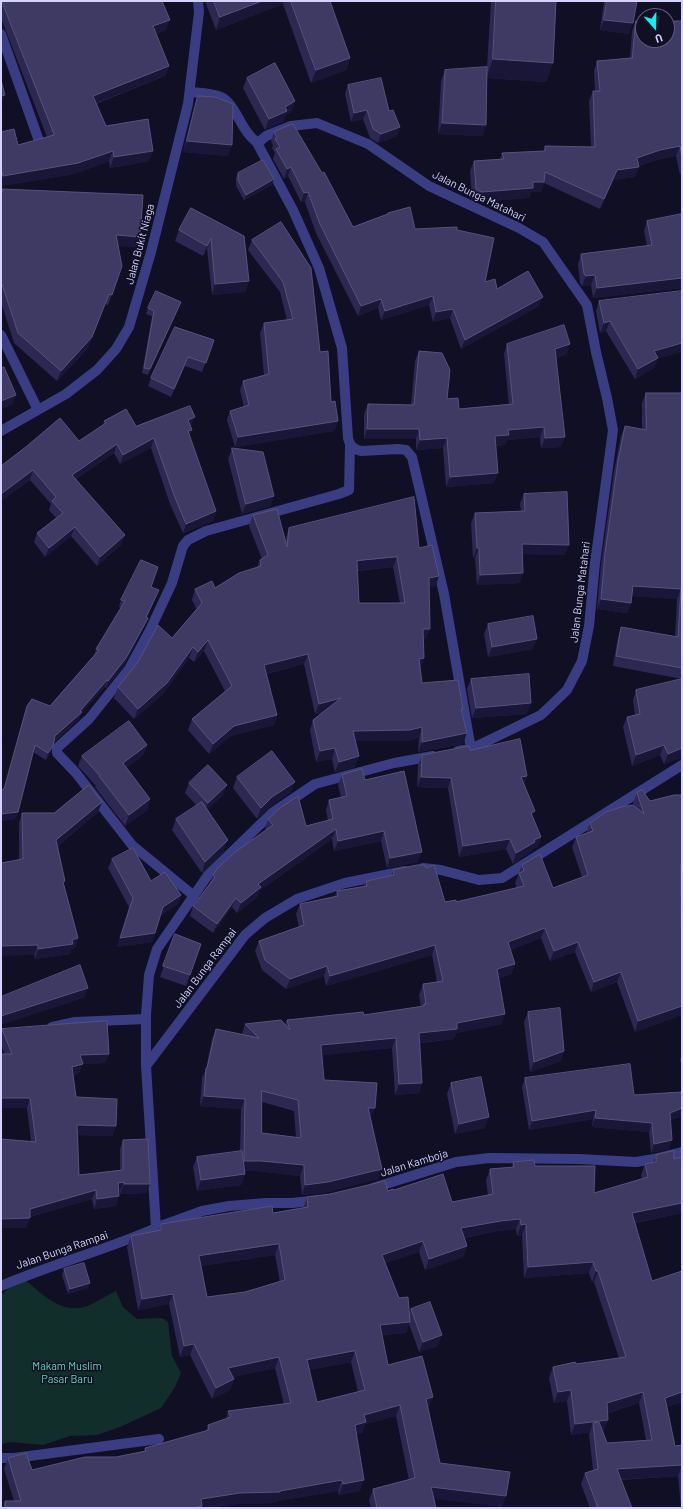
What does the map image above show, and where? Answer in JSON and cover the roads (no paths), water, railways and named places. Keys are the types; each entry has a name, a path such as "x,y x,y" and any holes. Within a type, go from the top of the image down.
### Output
{"street":[{"name":"Jalan Bukit Niaga","path":"1,431 66,394 97,370 116,349 129,327 151,252 188,104 199,12 198,1"},
{"path":"1,34 38,138"},
{"path":"190,92 216,95 229,102 244,128 256,141 293,210 319,268 342,348 348,438 350,445 349,490 206,531 188,540 183,546 172,583 140,650 129,669 89,719 58,748 57,753 76,773 126,838 143,855 194,896"},
{"name":"Jalan Bunga Matahari","path":"146,1066 146,1019 149,975 157,949 208,875 272,813 315,784 394,763 471,749 542,715 567,690 582,661 589,626 595,563 613,430 596,352 591,305 543,242 519,228 429,186 368,144 317,123 291,126 266,136 260,142 256,141"},
{"path":"1,334 38,410"},
{"path":"350,445 360,451 406,450 412,456 444,594 471,749"},
{"name":"Jalan Bunga Rampai","path":"146,1066 244,935 265,918 297,899 345,883 412,869 426,868 442,870 479,880 502,878 682,765"},
{"path":"40,1029 75,1022 146,1019"},
{"path":"146,1066 156,1228 202,1211 266,1203 292,1203 325,1199"},
{"name":"Jalan Kamboja","path":"364,1190 456,1162 489,1158 579,1158 636,1162 682,1152"},
{"name":"Jalan Bunga Rampai","path":"1,1286 28,1274 116,1244 156,1228"},
{"path":"1,1458 14,1458 159,1439"}],"park label":[{"name":"Makam Muslim Pasar Baru","path":"67,1372"}]}
